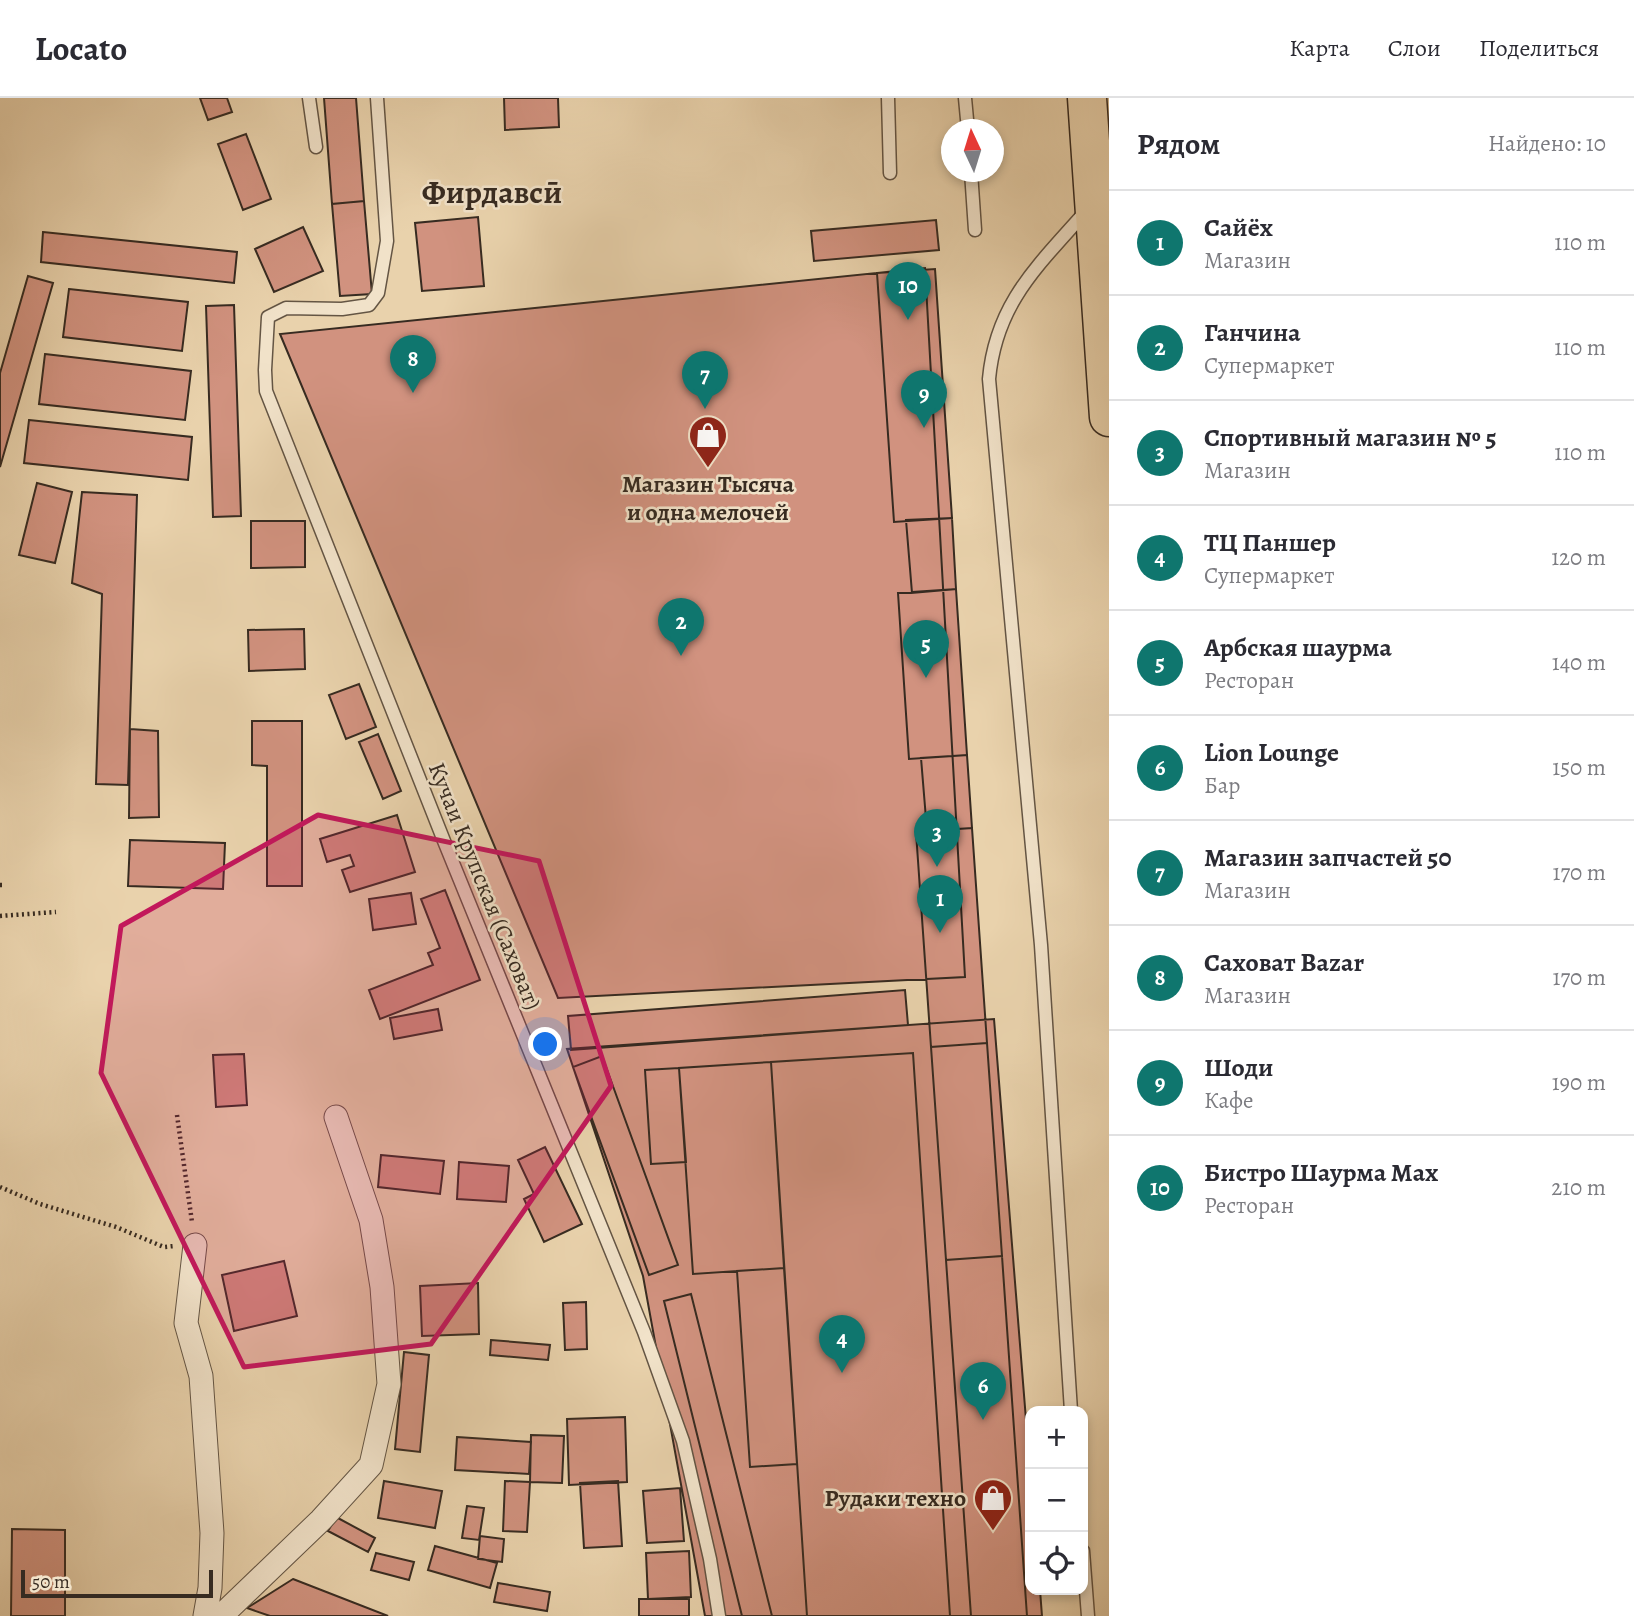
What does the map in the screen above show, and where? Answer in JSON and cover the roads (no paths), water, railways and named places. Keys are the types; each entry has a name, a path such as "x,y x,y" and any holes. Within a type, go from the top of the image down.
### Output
{"highway":[{"path":"1087,98 1109,417"}],"street":[{"path":"221,1616 321,1520 371,1465 389,1384 382,1287 371,1220 336,1117"},
{"path":"195,1245 186,1323 201,1376 212,1533 210,1588 205,1616"}],"lane":[{"path":"309,98 316,148"},
{"name":"Кучаи Крупская (Саховат)","path":"377,98 387,241 378,293 369,305 342,309 286,307 268,317 266,391 439,828 644,1332 683,1441 710,1559 719,1616"},
{"path":"888,98 890,173"},
{"path":"965,98 967,119"},
{"path":"972,182 975,230"},
{"path":"1072,1406 1041,945 989,379 992,351 998,332 1027,278 1094,202"},
{"path":"1086,1595 1088,1616"}],"place":[{"name":"Бистро Шаурма Мax","path":"908,320"},
{"name":"Саховат Bazar","path":"413,393"},
{"name":"Магазин запчастей 50","path":"705,409"},
{"name":"Шоди","path":"924,428"},
{"name":"Магазин Тысяча и одна мелочей","path":"708,469"},
{"name":"Ганчина","path":"681,656"},
{"name":"Арбская шаурма","path":"926,678"},
{"name":"Спортивный магазин № 5","path":"937,867"},
{"name":"Сайёх","path":"940,933"},
{"name":"ТЦ Паншер","path":"842,1373"},
{"name":"Lion Lounge","path":"983,1420"},
{"name":"Рудаки техно","path":"993,1532"}],"district":[{"name":"Фирдавсӣ","path":"492,192"}]}
